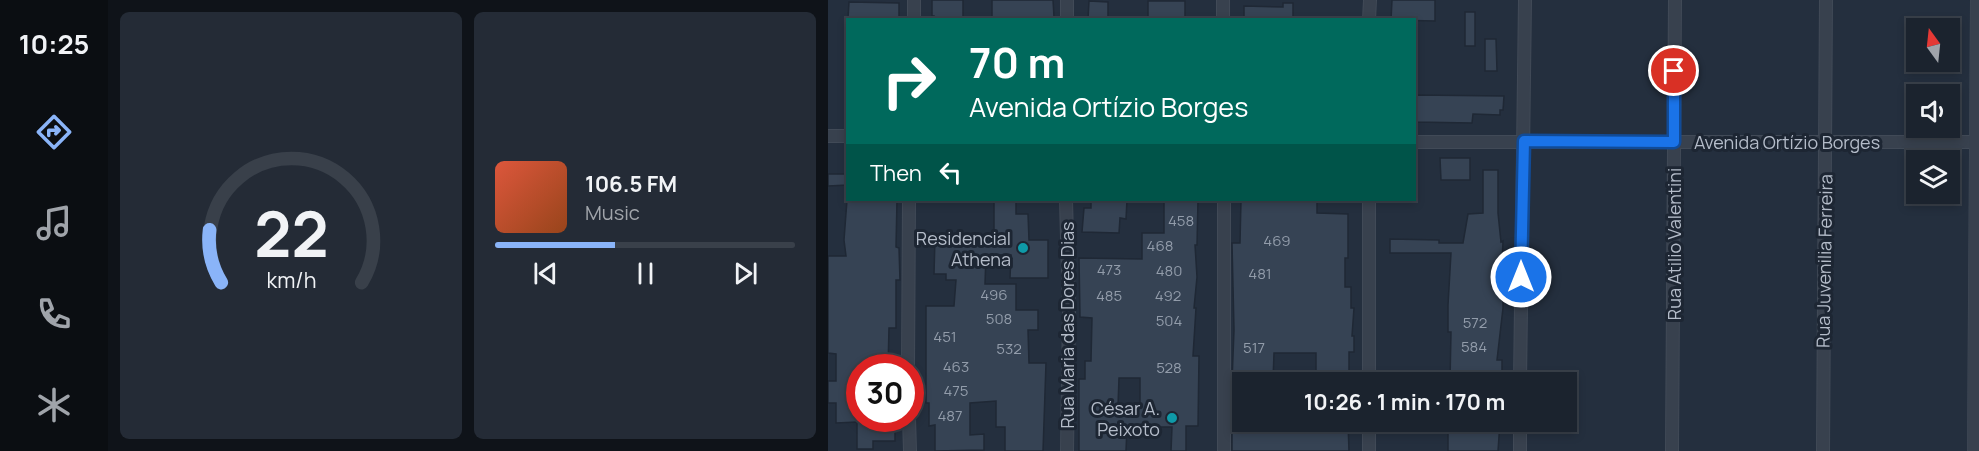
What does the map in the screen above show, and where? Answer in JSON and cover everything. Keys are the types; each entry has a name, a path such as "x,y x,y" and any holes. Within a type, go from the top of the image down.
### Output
{"street":[{"path":"914,0 914,18"},
{"path":"1067,0 1067,18"},
{"path":"1223,0 1223,18"},
{"path":"1369,18 1370,0"},
{"path":"1520,372 1525,0"},
{"name":"Rua Atilio Valentini","path":"1672,451 1675,0"},
{"name":"Rua Juvenilia Ferreira","path":"1823,451 1826,0"},
{"path":"1975,451 1978,0"},
{"path":"828,136 846,136"},
{"name":"Avenida Ortízio Borges","path":"1416,142 1978,142"},
{"path":"908,354 909,201"},
{"name":"Rua Maria das Dores Dias","path":"1066,201 1069,313 1067,451"},
{"path":"1224,201 1224,451"},
{"path":"1369,201 1369,372"},
{"path":"909,432 910,451"},
{"path":"1369,432 1369,451"},
{"path":"1520,432 1520,451"}],"building":[{"path":"932,0 963,0 963,18 934,18"},
{"path":"992,0 1053,0 1054,17 992,18"},
{"path":"1392,0 1435,0 1435,21 1391,18"},
{"path":"1089,1 1108,2 1108,18 1088,18"},
{"path":"1148,1 1185,1 1185,18 1148,18"},
{"path":"849,2 899,3 899,18 848,18"},
{"path":"1283,3 1293,3 1293,18 1244,18 1244,6 1283,7"},
{"path":"1465,12 1475,12 1475,46 1465,46"},
{"path":"1485,39 1496,39 1497,71 1485,71"},
{"path":"1416,95 1504,96 1503,110 1500,110 1500,115 1473,114 1472,123 1416,122"},
{"path":"1440,158 1470,158 1470,180 1441,180"},
{"path":"1483,170 1498,170 1498,213 1501,242 1503,241 1502,265 1505,285 1503,285 1503,308 1497,360 1502,360 1502,372 1450,372 1451,332 1448,332 1448,305 1451,253 1390,253 1390,239 1463,243 1468,214 1483,213"},
{"path":"828,174 846,174 846,185 828,186"},
{"path":"847,201 897,201 896,247 899,248 900,280 896,280 896,328 889,328 888,354 846,354 846,423 836,423 836,403 828,403 828,381 836,381 836,354 828,353 828,256 846,256 844,240"},
{"path":"994,201 1016,201 1016,214 1028,214 1029,240 1048,240 1048,278 1010,278 1011,255 986,255 985,284 1016,284 1016,310 1038,310 1038,330 1028,330 1029,363 1046,363 1043,451 1005,451 1005,427 996,427 996,401 970,403 970,435 984,434 984,450 935,451 935,425 929,426 929,403 926,403 926,306 954,306 956,280 946,280 946,274 934,274 935,238 994,237"},
{"path":"1091,201 1127,201 1126,219 1120,218 1119,233 1082,232 1084,208 1091,208"},
{"path":"1164,201 1198,201 1193,356 1199,356 1198,426 1186,426 1186,451 1171,451 1172,427 1127,427 1126,451 1079,451 1079,379 1085,379 1085,361 1091,361 1092,318 1080,317 1079,258 1142,259 1142,233 1164,233","holes":["1119,378 1140,378 1140,406 1118,406"]},
{"path":"1241,201 1317,201 1317,213 1348,214 1348,258 1345,258 1345,287 1351,287 1351,308 1354,308 1352,336 1354,336 1354,352 1349,352 1349,372 1316,372 1316,353 1274,353 1273,372 1232,372 1232,243 1240,243"},
{"path":"857,432 895,432 895,441 873,441 873,449 857,449"},
{"path":"1232,432 1348,432 1349,451 1232,451"},
{"path":"1448,432 1499,432 1498,451 1448,451"}],"place":[{"name":"Residencial Athena","path":"1023,248"},
{"name":"César A. Peixoto","path":"1172,418"}],"route":[{"path":"1521,277 1524,141 1674,142 1674,71"}]}
